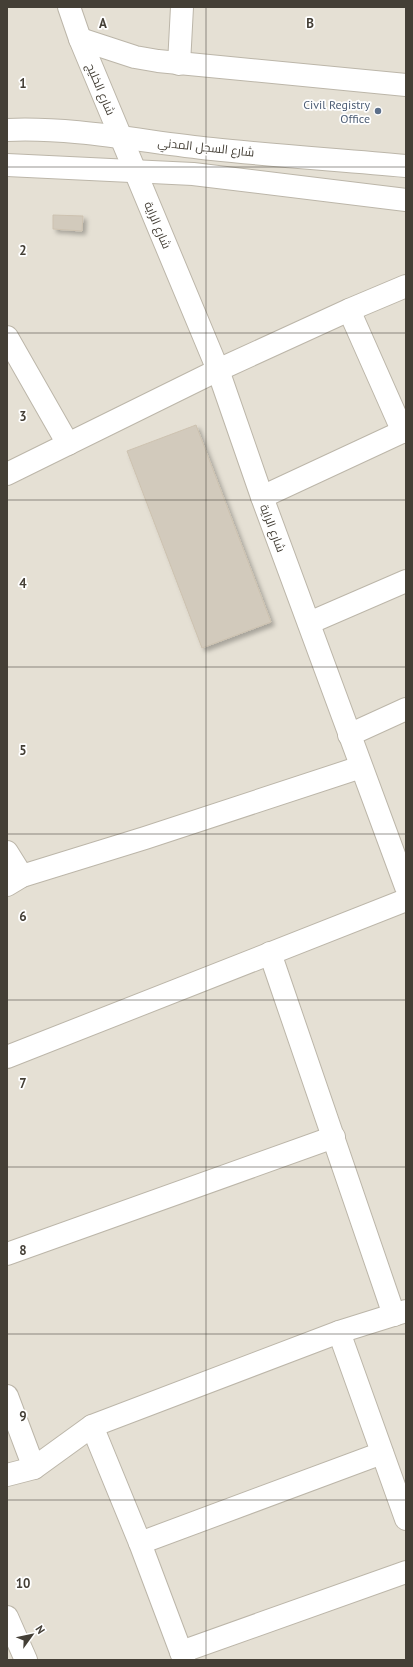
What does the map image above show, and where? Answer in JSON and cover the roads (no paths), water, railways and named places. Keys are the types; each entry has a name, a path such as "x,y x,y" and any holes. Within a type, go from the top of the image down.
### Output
{"street":[{"name":"شارع الخليج","path":"69,7 80,39 135,171"},
{"path":"179,64 182,7"},
{"path":"80,39 135,57 179,64 406,85"},
{"name":"شارع السجل المدني","path":"7,130 41,129 121,137 211,149 406,166"},
{"path":"7,165 135,171 233,178 406,200"},
{"name":"شارع الراية","path":"135,171 218,370 262,497 406,887"},
{"path":"7,474 218,370 348,310 406,286"},
{"path":"262,497 404,431 348,310"},
{"path":"7,337 68,444"},
{"path":"309,623 406,581"},
{"path":"349,735 406,709"},
{"path":"7,852 14,880 361,766"},
{"path":"7,1057 406,900"},
{"path":"7,1475 34,1468 92,1426 339,1332 400,1313 334,1137 270,953"},
{"path":"7,1254 334,1137"},
{"path":"339,1332 406,1519"},
{"path":"7,1396 34,1468"},
{"path":"92,1426 140,1543 182,1656 406,1572"},
{"path":"140,1543 382,1453"},
{"path":"7,1617 26,1660"}],"place":[{"name":"Civil Registry Office","path":"378,111"}]}
